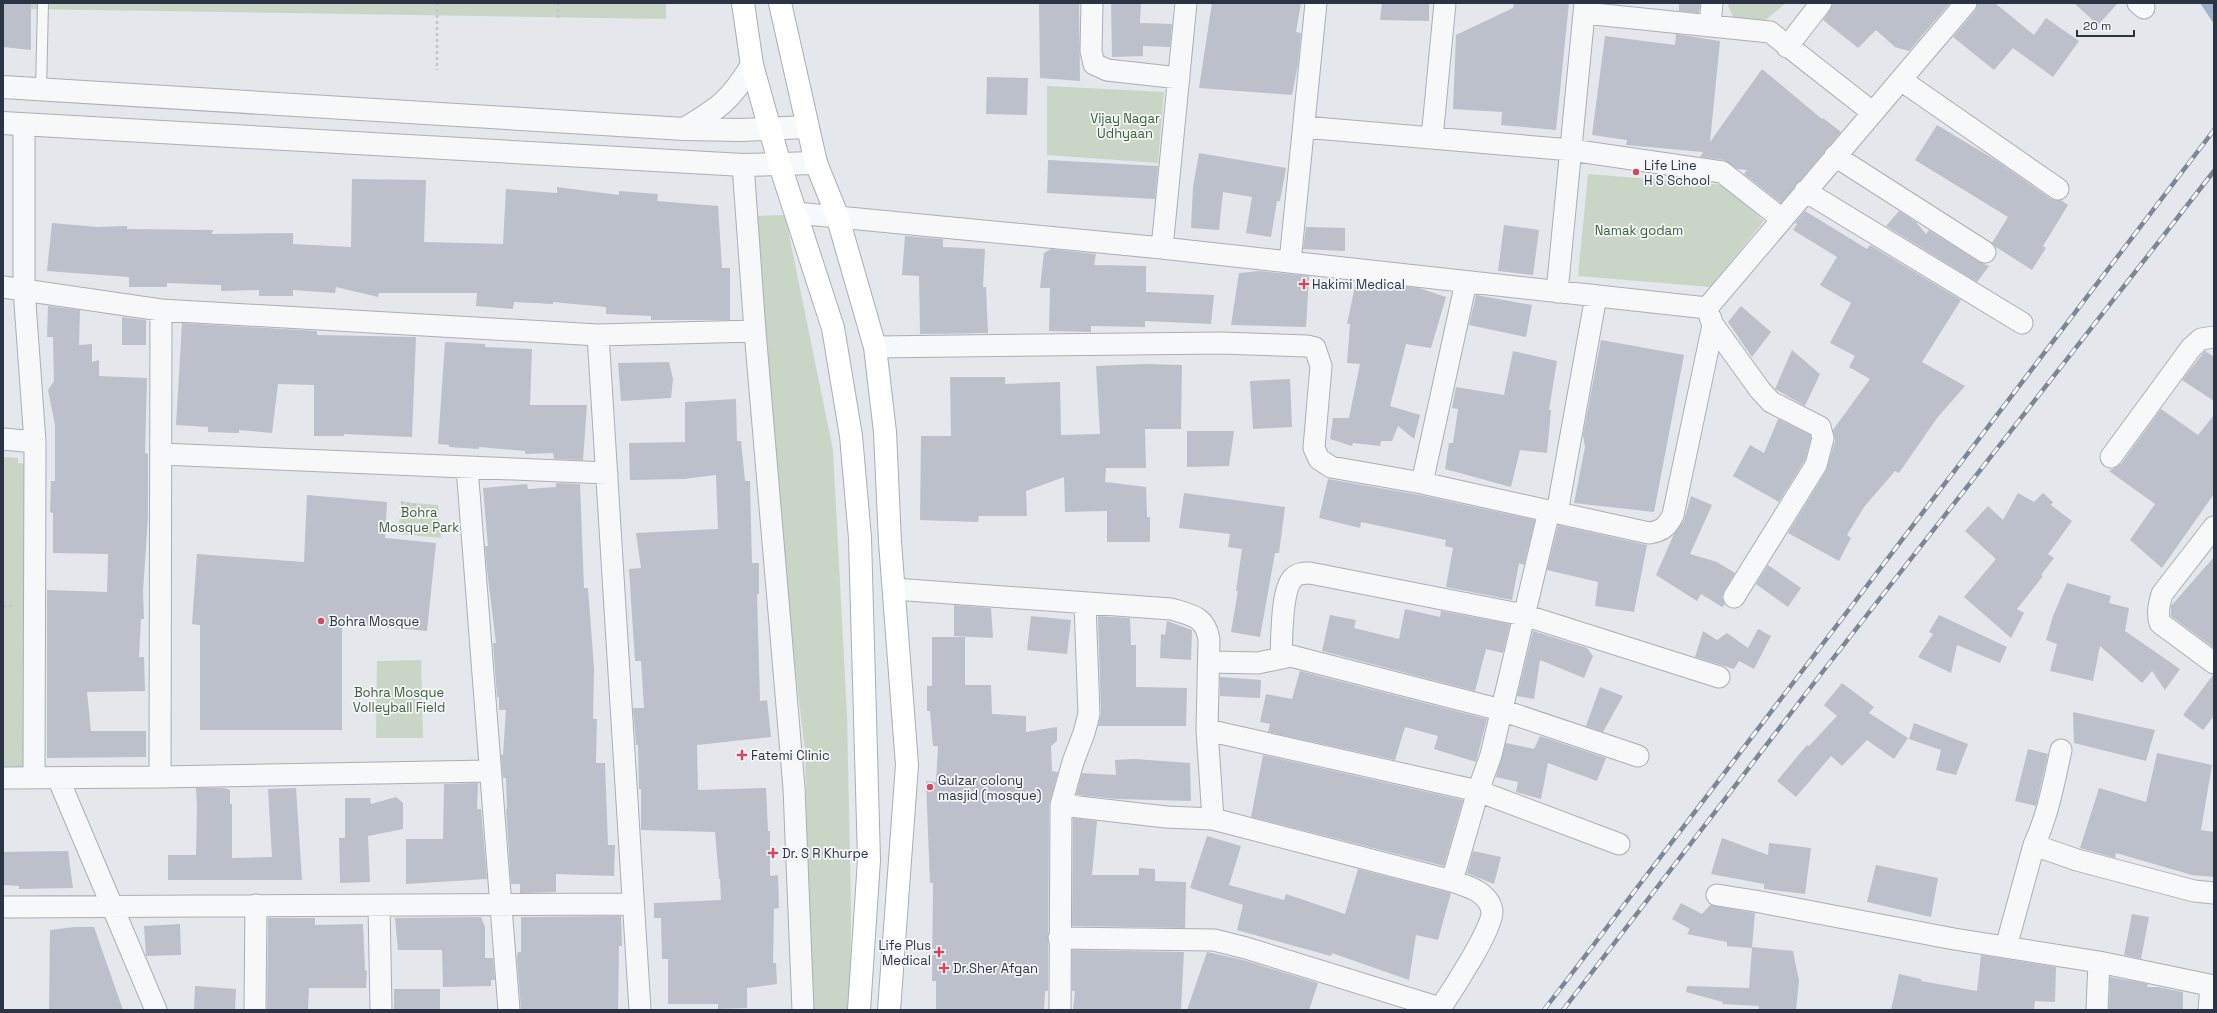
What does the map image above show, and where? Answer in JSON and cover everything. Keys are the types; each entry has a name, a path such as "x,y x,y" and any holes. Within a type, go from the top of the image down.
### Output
{"main road":[{"path":"743,3 752,66 769,129 833,328 851,436 860,538 869,860 859,1010"},
{"path":"780,3 816,163 837,215 875,347 885,432 894,589 907,765 889,1010"}],"street":[{"path":"1092,3 1091,51 1094,64 1107,70 1178,78"},
{"path":"1162,248 1186,3"},
{"path":"1290,262 1316,3"},
{"path":"1432,138 1446,3"},
{"path":"1710,26 1712,3"},
{"path":"1787,47 1821,3"},
{"path":"875,347 1221,343 1307,346 1315,348 1321,366 1313,438 1314,448 1319,459 1331,467 1422,483 1649,533 1660,531 1667,526 1673,515 1710,317 1782,219 1966,3"},
{"path":"1557,292 1584,8 1710,26 1770,32 1787,47 1872,112"},
{"path":"684,129 728,100 738,89 752,66"},
{"path":"1901,80 2058,189"},
{"path":"3,87 684,129 769,129 807,127"},
{"path":"34,778 35,442 14,124 743,165 780,166 816,163"},
{"path":"1304,127 1571,150 1722,172 1782,219"},
{"path":"1835,156 1985,252"},
{"path":"743,165 755,331 794,788 803,1010"},
{"path":"1805,191 2022,323"},
{"path":"796,213 837,215 1162,248 1596,296 1710,317 1760,390 1771,402 1820,427 1823,438 1816,465 1734,597"},
{"path":"1422,483 1466,282"},
{"path":"3,287 161,310 598,335 755,331"},
{"path":"1452,881 1478,791 1491,754 1524,615 1553,512 1596,296"},
{"path":"160,777 161,310"},
{"path":"598,335 640,1010"},
{"path":"2111,457 2191,348 2201,339 2214,337"},
{"path":"3,439 35,442"},
{"path":"161,454 607,473"},
{"path":"467,467 489,771 509,1010"},
{"path":"2214,527 2162,594 2158,606 2158,616 2160,623 2214,662"},
{"path":"1281,657 1285,600 1288,586 1293,578 1302,573 1310,573 1524,615 1719,677"},
{"path":"894,589 1171,609 1200,619 1207,629 1209,662 1207,730 1213,819"},
{"path":"1060,1010 1059,938 1062,806 1073,762 1084,733 1089,714 1085,603"},
{"path":"1209,662 1258,663 1291,656 1501,710 1638,756"},
{"path":"1207,730 1478,791 1619,844"},
{"path":"2006,947 2034,845 2041,830 2062,750"},
{"path":"3,778 160,777 489,771"},
{"path":"58,778 156,1010"},
{"path":"1059,938 1214,940 1246,948 1440,1009 1488,929 1492,911 1486,899 1476,889 1452,881 1213,819 1166,817 1062,806"},
{"path":"2034,845 2077,860 2194,891 2214,893"},
{"path":"1717,895 1954,939 2099,962 2213,986 2209,1010"},
{"path":"3,907 633,904"},
{"path":"379,905 381,1010"},
{"path":"255,1010 256,906"},
{"path":"2096,1010 2099,962"}],"lane":[{"path":"41,90 43,3"}],"path":[{"path":"437,3 437,70"},
{"path":"558,3 558,18"},
{"path":"401,502 424,507 419,536"}],"green space":[{"path":"27,3 666,3 666,19 27,9"},
{"path":"1727,3 1786,3 1757,27 1738,28"},
{"name":"Vijay Nagar Udhyaan","path":"1047,86 1164,92 1158,163 1047,155"},
{"name":"Namak godam","path":"1588,174 1724,185 1764,221 1710,287 1578,276"},
{"path":"785,215 833,450 847,715 851,907 850,1010 811,1010 805,751 780,538 757,216"},
{"path":"3,457 18,458 18,463 26,464 25,768 3,769"},
{"name":"Bohra Mosque Park","path":"401,502 438,505 441,538 398,534"},
{"name":"Bohra Mosque Volleyball Field","path":"421,660 423,738 376,738 377,661"}],"water":[{"path":"2200,3 2214,3 2214,24"}],"building":[{"path":"3,3 31,3 31,50 3,47"},
{"path":"1039,3 1079,3 1080,81 1040,78"},
{"path":"1111,3 1141,3 1140,23 1172,24 1170,47 1143,46 1143,56 1112,57"},
{"path":"1212,3 1301,3 1296,32 1301,33 1298,64 1292,95 1199,88"},
{"path":"1382,3 1429,3 1429,21 1380,20"},
{"path":"1514,3 1569,3 1556,130 1501,125 1502,112 1453,109 1456,35 1513,8"},
{"path":"1679,3 1700,3 1699,13 1679,11"},
{"path":"1833,3 1950,3 1909,51 1895,47 1876,30 1858,48 1823,20"},
{"path":"1978,3 1995,3 2034,35 2046,18 2079,41 2053,77 2013,48 1994,70 1953,37 1975,11"},
{"path":"2074,3 2118,3 2098,25"},
{"path":"1676,34 1720,41 1710,142 1762,69 1822,119 1823,118 1841,132 1781,203 1744,174 1747,170 1737,169 1724,160 1700,157 1703,152 1626,145 1627,140 1592,135 1605,36 1675,45"},
{"path":"987,77 1028,78 1027,115 986,114"},
{"path":"1937,125 1997,161 2051,199 2061,200 2068,205 2043,246 2046,248 2032,270 1992,243 2008,217 1915,160"},
{"path":"1199,153 1286,168 1280,201 1277,201 1271,237 1246,233 1252,197 1223,192 1219,230 1191,228 1193,187"},
{"path":"1048,160 1158,166 1155,199 1047,193"},
{"path":"352,179 426,180 424,242 503,244 506,189 557,193 557,187 619,195 619,191 658,194 657,201 718,206 722,268 730,268 730,320 651,320 651,316 606,314 606,307 553,302 553,304 514,302 513,309 476,306 477,293 379,293 378,297 336,287 335,293 293,290 293,296 259,296 259,290 221,291 221,285 167,283 167,287 129,287 129,277 47,271 52,223 97,227 127,226 127,229 213,230 212,234 293,233 293,244 351,247"},
{"path":"1805,211 1867,249 1870,245 1961,300 1922,362 1965,386 1937,418 1899,473 1895,471 1864,507 1847,535 1851,538 1839,561 1788,533 1826,471 1835,441 1833,430 1870,379 1849,367 1855,356 1830,343 1851,303 1820,285 1837,257 1793,230 1797,224 1795,223"},
{"path":"1899,211 1916,222 1926,234 1929,230 1979,262 1989,266 1977,282 1886,226"},
{"path":"1504,225 1539,230 1533,275 1498,271"},
{"path":"1306,227 1345,228 1345,251 1303,249"},
{"path":"905,236 943,239 943,247 985,249 983,287 986,287 988,333 920,334 919,276 902,275"},
{"path":"1051,249 1096,254 1094,265 1146,266 1146,292 1214,295 1211,324 1145,321 1145,327 1091,326 1091,332 1049,331 1050,288 1040,288 1044,253"},
{"path":"1259,271 1309,276 1306,327 1231,325 1239,273"},
{"path":"1356,281 1419,288 1446,297 1431,348 1406,344 1390,406 1420,415 1414,439 1398,426 1392,441 1381,441 1380,446 1353,443 1352,446 1330,439 1333,418 1349,418 1360,364 1347,363 1350,324 1347,324"},
{"path":"1476,295 1532,305 1526,337 1469,325"},
{"path":"48,306 80,310 79,345 92,344 92,362 99,360 99,376 147,378 145,453 148,454 148,517 143,591 144,619 141,619 139,657 144,657 145,691 87,692 91,731 146,731 146,757 47,758 47,590 107,592 108,554 53,553 53,513 50,512 51,481 55,481 55,425 48,390 54,381 53,337 47,337"},
{"path":"1741,306 1771,332 1752,357 1728,322"},
{"path":"122,317 146,320 146,345 122,345"},
{"path":"182,323 317,331 317,335 416,337 412,437 344,434 344,436 314,436 314,385 278,384 272,433 239,430 239,433 208,432 208,427 176,425"},
{"path":"1601,340 1684,355 1654,512 1574,503 1585,447 1583,435"},
{"path":"445,342 485,344 485,347 532,349 530,405 587,405 583,460 554,459 553,453 525,454 525,451 479,447 479,449 449,447 449,445 438,444"},
{"path":"1792,350 1820,374 1805,406 1775,389"},
{"path":"1513,351 1557,361 1549,410 1551,410 1547,453 1520,450 1511,487 1445,469 1449,443 1453,443 1458,409 1452,408 1456,387 1504,395"},
{"path":"2205,351 2214,357 2214,401 2182,380"},
{"path":"669,362 673,379 671,398 621,401 618,363"},
{"path":"1146,364 1182,365 1181,429 1145,429 1146,468 1106,468 1105,482 1146,487 1147,517 1150,517 1150,542 1107,542 1107,511 1065,512 1064,477 1026,491 1027,516 979,516 978,522 920,520 921,436 951,436 950,377 1005,377 1005,384 1060,382 1061,435 1100,434 1096,366"},
{"path":"1290,379 1292,427 1253,429 1250,381"},
{"path":"736,399 737,441 741,441 745,481 750,481 752,563 759,563 759,594 757,594 760,701 767,700 771,737 697,745 698,790 766,788 768,831 770,831 770,876 778,875 779,908 774,909 773,963 776,963 777,984 747,988 747,1008 718,1009 718,1004 668,1004 668,959 662,959 661,918 654,918 654,903 721,900 720,879 715,832 641,830 641,789 639,789 638,745 636,745 633,708 644,708 641,661 635,661 629,569 641,568 636,533 718,529 716,475 684,479 630,480 629,443 685,442 685,402"},
{"path":"2161,409 2198,435 2214,415 2214,494 2162,568 2130,540 2155,504 2109,471 2121,464"},
{"path":"1778,419 1810,435 1811,438 1805,460 1779,502 1733,476 1750,445 1764,453"},
{"path":"1187,431 1234,431 1229,466 1187,467"},
{"path":"1328,479 1420,495 1535,520 1524,565 1519,563 1512,600 1446,587 1453,548 1445,546 1446,540 1361,522 1360,528 1319,518"},
{"path":"556,483 580,484 584,588 588,588 594,668 593,719 597,719 596,763 605,763 608,845 615,845 614,876 556,874 556,892 520,893 520,884 511,884 506,809 506,778 503,778 501,755 503,755 506,710 499,710 499,697 497,697 493,643 496,643 487,570 485,546 488,546 483,488 527,484 528,489 556,487"},
{"path":"1184,493 1285,507 1279,553 1275,553 1260,637 1231,632 1238,591 1236,591 1242,549 1228,547 1230,534 1179,528"},
{"path":"2018,493 2034,502 2043,493 2053,502 2051,505 2072,521 2048,554 2054,558 2041,575 2043,576 2017,609 2024,613 2011,638 1964,597 1996,559 1965,531 1988,506 2003,520"},
{"path":"307,495 387,502 385,538 436,543 427,631 342,623 342,730 200,730 200,625 192,624 197,554 304,562"},
{"path":"1691,496 1712,505 1690,554 1717,562 1735,573 1724,591 1722,597 1725,604 1722,607 1701,594 1697,601 1656,575 1674,534 1684,520"},
{"path":"1558,525 1647,545 1634,612 1595,606 1598,582 1547,570"},
{"path":"2214,557 2214,648 2171,616 2171,606"},
{"path":"1768,565 1801,588 1788,607 1756,584"},
{"path":"2067,583 2111,596 2109,603 2129,608 2125,631 2180,669 2165,690 2152,671 2142,683 2100,646 2093,681 2050,671 2057,644 2046,640 2053,616"},
{"path":"954,605 991,608 993,638 954,636"},
{"path":"1405,609 1440,617 1441,611 1510,624 1503,653 1486,649 1475,691 1322,651 1330,615 1356,620 1354,628 1399,639"},
{"path":"1939,615 2007,647 2000,663 1957,645 1951,673 1918,657 1933,634 1929,632"},
{"path":"1031,616 1071,620 1067,654 1027,650"},
{"path":"1098,616 1130,618 1131,645 1136,645 1136,687 1187,688 1186,726 1098,726 1101,714"},
{"path":"1167,621 1192,630 1191,660 1160,658 1161,634 1165,635"},
{"path":"1758,629 1771,636 1754,669 1739,661 1734,669 1695,657 1703,631 1717,640 1727,633 1748,648"},
{"path":"1533,631 1587,648 1593,656 1584,678 1540,660 1534,699 1517,696"},
{"path":"932,637 965,637 965,685 991,685 992,714 1026,716 1026,732 1057,727 1057,741 1051,746 1052,771 1058,772 1049,805 1048,991 1045,991 1044,1010 936,1010 936,981 932,981 933,883 930,883 926,781 936,782 938,746 933,746 930,711 927,711 927,686 932,686"},
{"path":"1300,671 1487,719 1476,762 1434,749 1438,736 1405,727 1395,760 1268,732 1270,724 1260,722 1266,694 1292,699"},
{"path":"2213,675 2214,716 2203,730 2183,715"},
{"path":"1220,677 1261,680 1260,698 1220,696"},
{"path":"1842,683 1874,707 1869,713 1908,738 1894,759 1867,740 1842,766 1831,756 1796,797 1777,781 1807,745 1809,746 1837,716 1824,705"},
{"path":"1600,687 1623,696 1603,732 1586,726"},
{"path":"2073,712 2155,730 2146,761 2074,743"},
{"path":"1914,723 1968,744 1956,775 1936,770 1941,750 1909,739"},
{"path":"1540,736 1606,758 1597,781 1548,763 1541,799 1516,792 1518,782 1496,777 1506,743 1534,749"},
{"path":"2028,749 2048,754 2036,806 2015,801"},
{"path":"2157,753 2212,765 2201,830 2214,832 2214,877 2192,875 2116,853 2115,858 2080,848 2099,788 2146,802"},
{"path":"1263,755 1463,800 1444,866 1251,817"},
{"path":"1135,759 1190,763 1191,801 1118,799 1076,795 1082,773 1116,775 1115,760"},
{"path":"478,783 477,809 481,809 487,879 406,884 406,839 443,839 444,784"},
{"path":"196,788 224,788 230,790 230,804 232,804 232,858 272,857 268,789 296,788 302,880 168,880 168,855 196,855"},
{"path":"396,797 403,803 403,829 368,836 370,882 340,883 339,838 345,838 345,798 370,798 371,804"},
{"path":"1073,818 1097,821 1092,875 1139,875 1139,868 1155,869 1155,881 1186,882 1185,928 1072,926"},
{"path":"1207,836 1241,846 1229,885 1284,900 1286,894 1345,914 1358,869 1451,893 1438,940 1416,935 1409,980 1332,953 1331,956 1237,930 1243,905 1190,888"},
{"path":"1722,838 1768,855 1769,843 1811,848 1805,894 1764,889 1764,884 1711,874"},
{"path":"68,851 73,888 19,889 19,886 3,885 3,852"},
{"path":"1473,851 1501,857 1494,884 1467,873"},
{"path":"1876,865 1938,878 1931,917 1867,902"},
{"path":"1681,903 1702,914 1710,905 1755,913 1752,947 1793,951 1799,981 1796,1010 1758,1010 1759,1006 1722,1004 1723,1002 1686,992 1687,986 1749,988 1752,948 1727,946 1727,942 1687,934 1690,929 1672,919"},
{"path":"2132,914 2149,917 2141,959 2124,955"},
{"path":"621,916 622,946 619,946 618,1010 521,1010 517,957 518,952 521,952 521,917"},
{"path":"481,917 485,927 485,958 493,958 495,980 491,980 491,986 443,987 442,950 398,950 395,918"},
{"path":"268,918 315,918 315,925 363,924 365,970 367,971 366,988 309,988 308,1010 267,1010"},
{"path":"180,924 181,955 146,956 144,926"},
{"path":"74,927 94,927 123,1010 49,1010 50,930"},
{"path":"1072,950 1184,952 1181,1010 1073,1010 1075,991 1072,991"},
{"path":"1207,952 1243,960 1318,983 1309,1010 1187,1010"},
{"path":"1981,955 2056,967 2055,1002 2035,1001 2034,1010 1891,1010 1899,974 1921,979 1921,981 1977,991"},
{"path":"2110,977 2148,984 2147,987 2158,987 2183,992 2183,1010 2109,1010"},
{"path":"195,986 236,989 235,1010 194,1010"},
{"path":"394,989 440,989 440,1010 394,1010"}],"railway":[{"path":"1544,1010 2214,130"},
{"path":"1563,1010 1824,670 2214,171"}],"place":[{"name":"Life Line H S School","path":"1636,172"},
{"name":"Hakimi Medical","path":"1304,284"},
{"name":"Bohra Mosque","path":"321,621"},
{"name":"Fatemi Clinic","path":"742,755"},
{"name":"Gulzar colony masjid (mosque)","path":"930,787"},
{"name":"Dr. S R Khurpe","path":"773,853"},
{"name":"Life Plus Medical","path":"939,952"},
{"name":"Dr.Sher Afgan","path":"944,968"}]}
